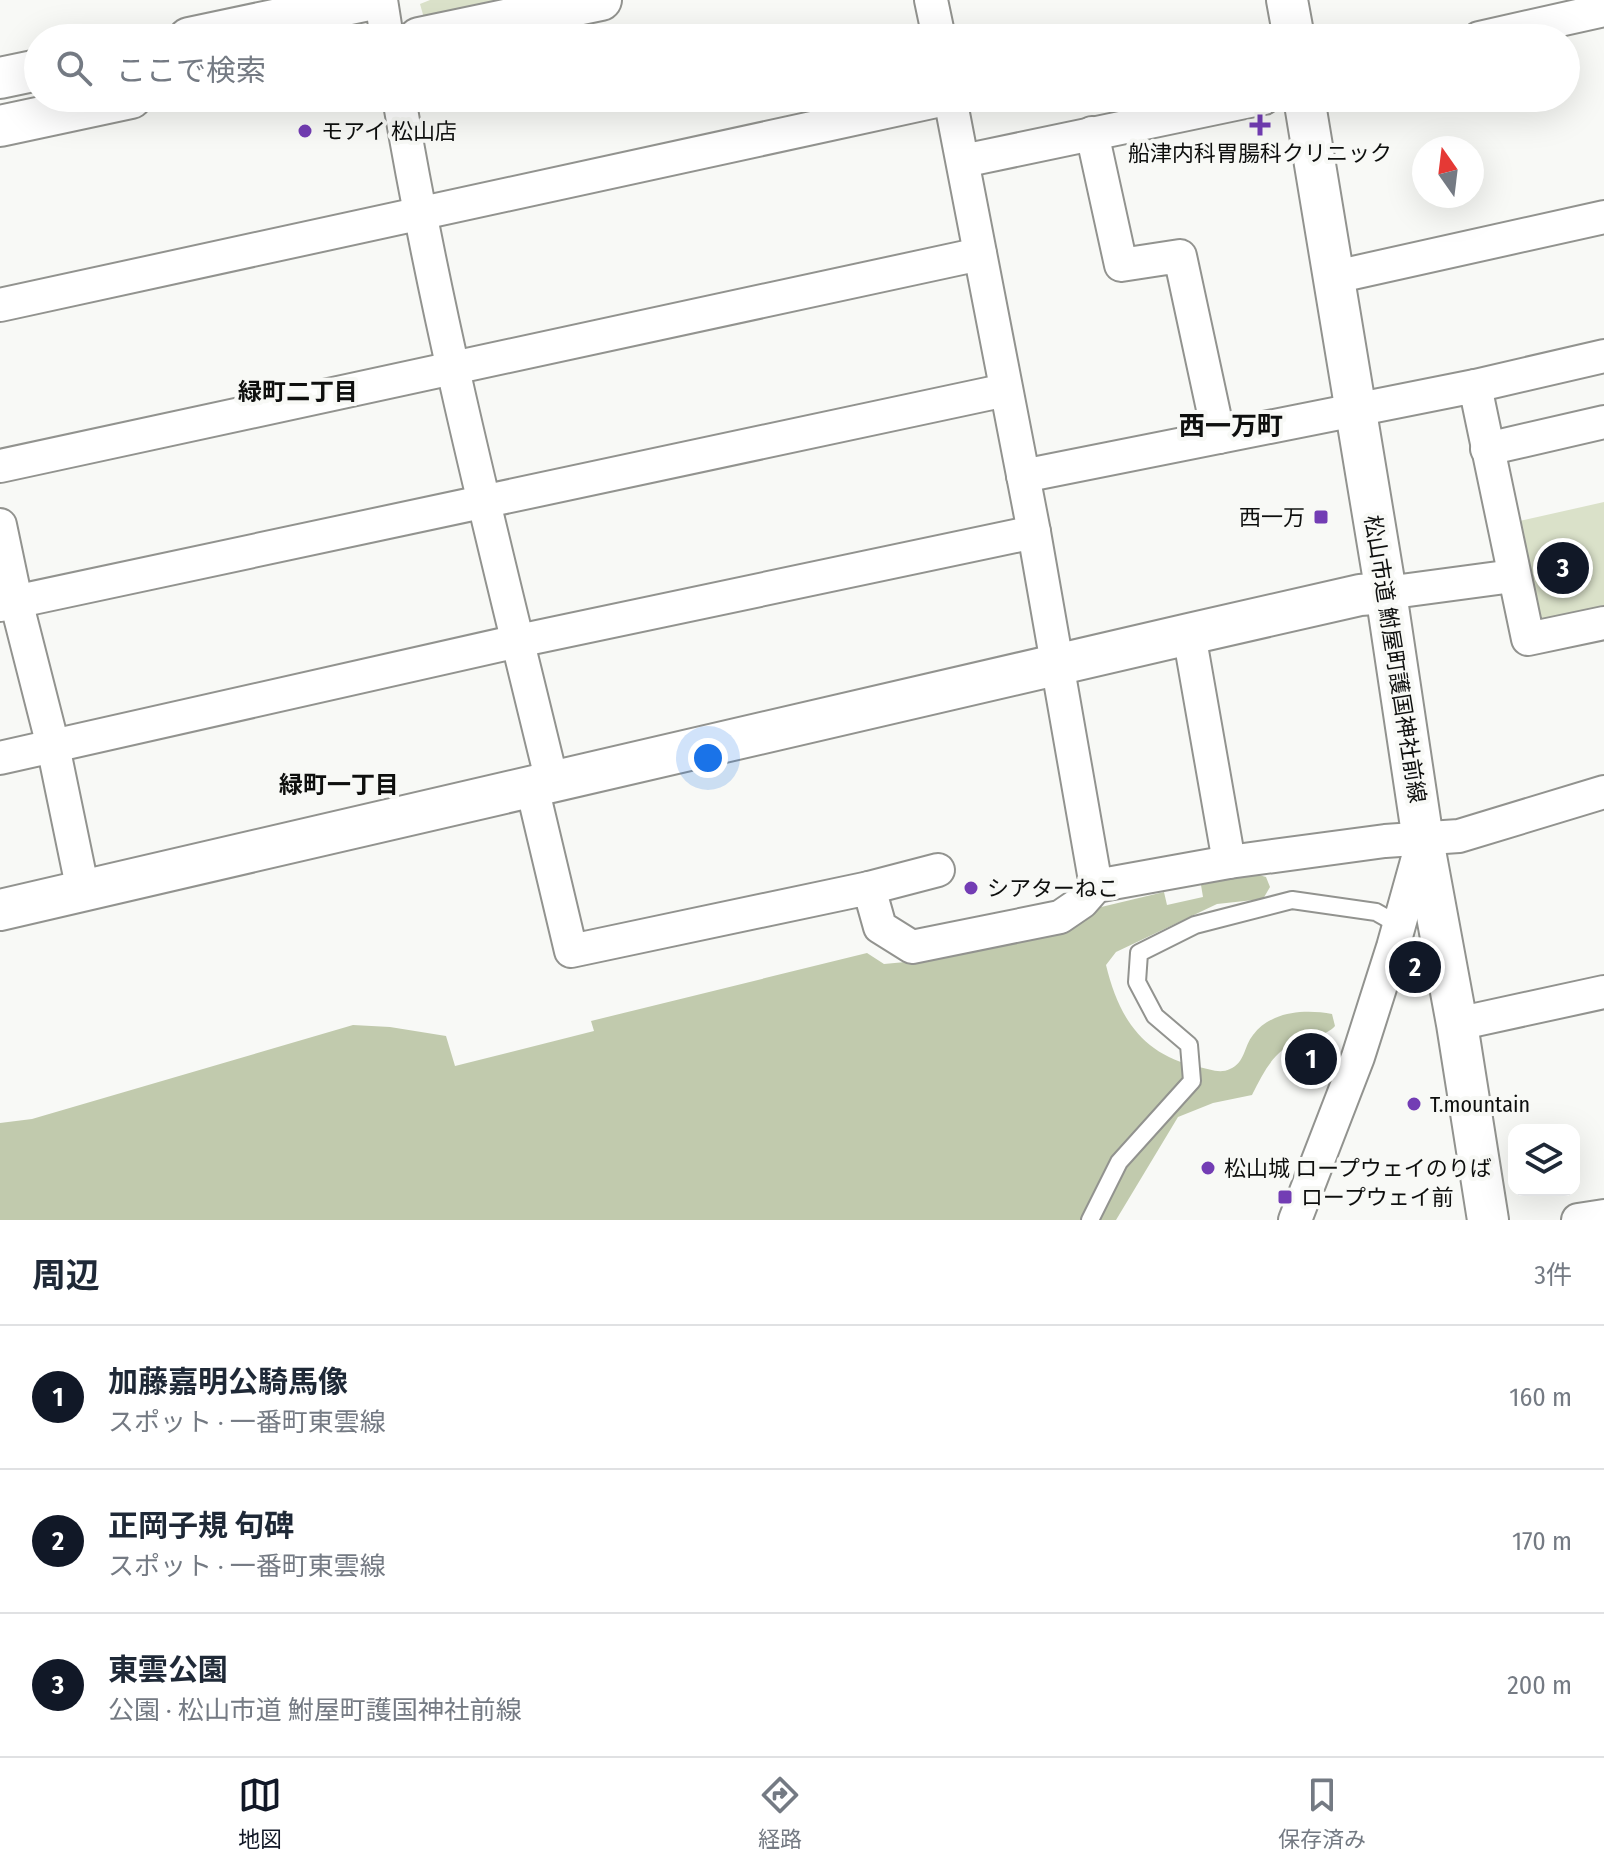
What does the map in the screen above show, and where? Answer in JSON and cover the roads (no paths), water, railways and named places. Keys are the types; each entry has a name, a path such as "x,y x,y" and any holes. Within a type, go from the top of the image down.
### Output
{"street":[{"path":"255,24 369,0"},
{"path":"381,0 385,24"},
{"path":"486,24 601,0"},
{"path":"931,0 936,24"},
{"path":"1287,0 1291,24"},
{"path":"1542,24 1604,10"},
{"path":"0,78 24,73"},
{"path":"0,126 66,112"},
{"path":"401,112 419,214 453,369 518,641 571,951 869,888 938,870"},
{"path":"0,305 886,112"},
{"path":"953,112 1034,532 1096,886"},
{"path":"963,161 1195,112"},
{"name":"松山市道 鮒屋町護国神社前線","path":"1306,112 1357,409 1423,840 1457,1024 1488,1220"},
{"path":"1092,133 1121,265 1180,256 1219,437"},
{"path":"1335,277 1604,217"},
{"path":"0,466 980,254"},
{"path":"1023,476 1475,386 1604,356"},
{"path":"1475,386 1528,639 1604,623"},
{"path":"8,603 1006,390"},
{"path":"1487,449 1604,422"},
{"path":"0,525 8,603 53,746 83,891"},
{"path":"0,758 518,641 1034,532"},
{"path":"0,910 1360,595 1513,576"},
{"path":"1189,634 1229,862"},
{"path":"869,888 880,927 912,947 1060,917 1082,902 1096,886 1229,862 1385,841 1459,836 1604,792"},
{"path":"1295,1220 1358,1057 1423,840"},
{"path":"1457,1024 1604,992"},
{"path":"1578,1220 1604,1216"}],"lane":[{"path":"1090,1220 1119,1162 1192,1081 1189,1045 1155,1016 1137,982 1139,953 1195,925 1292,900 1376,912 1399,925"}],"place":[{"name":"船津内科胃腸科クリニック","path":"1260,125"},
{"name":"モアイ 松山店","path":"305,131"},
{"name":"西一万","path":"1321,517"},
{"name":"東雲公園","path":"1563,568"},
{"name":"シアターねこ","path":"971,888"},
{"name":"正岡子規 句碑","path":"1415,967"},
{"name":"加藤嘉明公騎馬像","path":"1311,1059"},
{"name":"T.mountain","path":"1414,1104"},
{"name":"松山城 ロープウェイのりば","path":"1208,1168"},
{"name":"ロープウェイ前","path":"1285,1197"}],"district":[{"name":"緑町二丁目","path":"298,392"},
{"name":"西一万町","path":"1231,426"},
{"name":"緑町一丁目","path":"339,785"}]}
